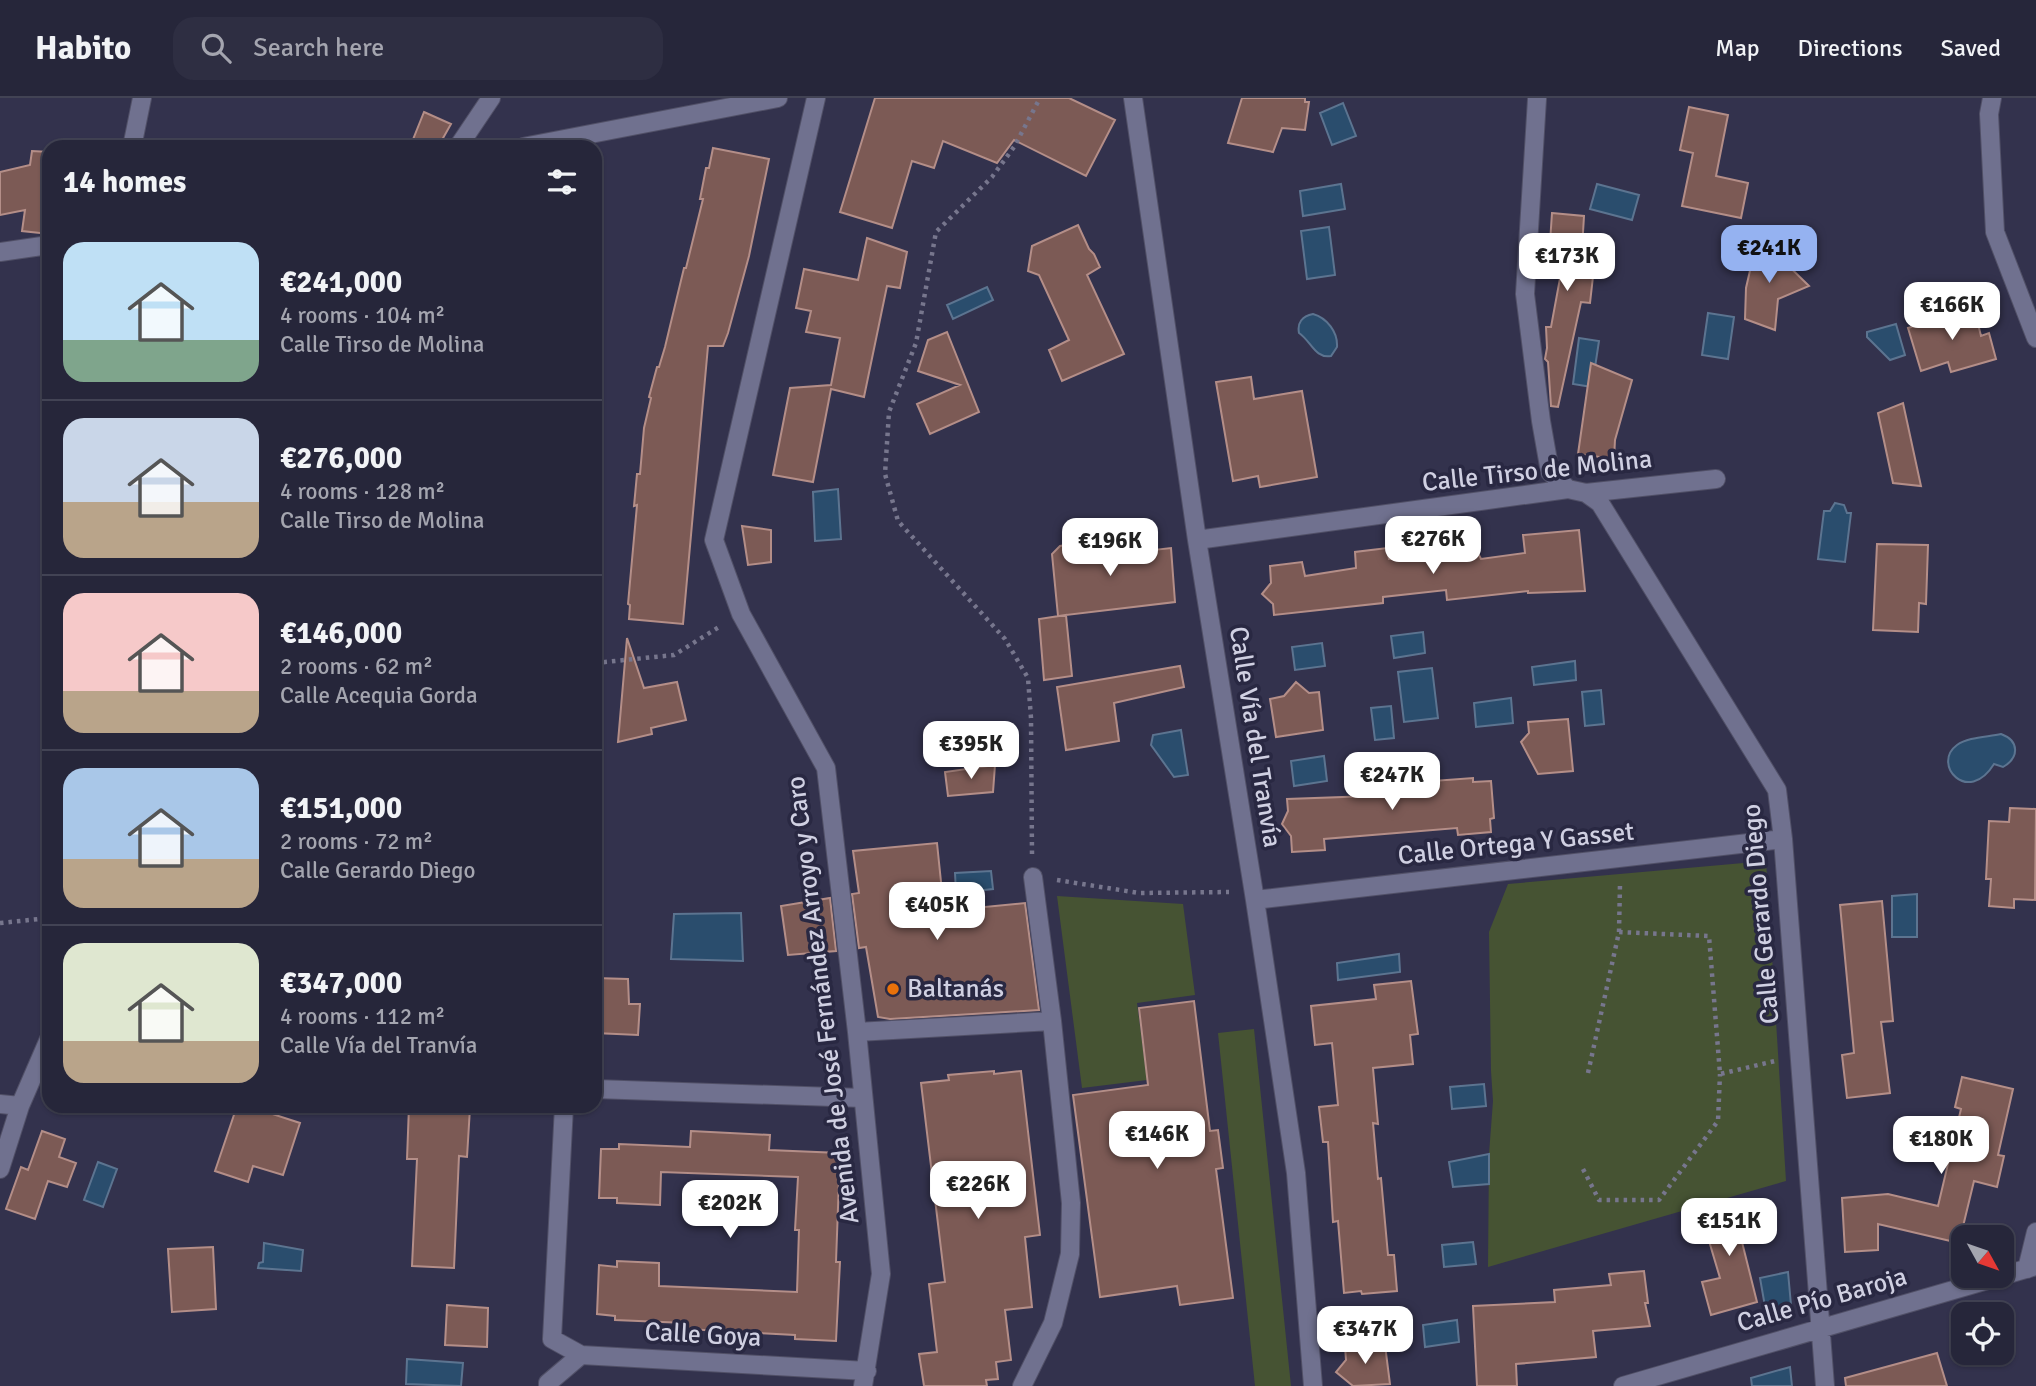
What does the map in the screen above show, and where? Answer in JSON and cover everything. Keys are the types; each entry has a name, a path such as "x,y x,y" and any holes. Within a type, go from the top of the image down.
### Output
{"street":[{"path":"133,140 142,98"},
{"path":"463,140 491,98"},
{"path":"559,140 778,98"},
{"name":"Avenida de José Fernández Arroyo y Caro","path":"816,98 714,540 741,614 826,768 857,1032 881,1274 865,1378"},
{"name":"Calle Vía del Tranvía","path":"1133,98 1197,540 1296,1174 1313,1386"},
{"path":"1992,98 1989,114 1995,232 2036,338"},
{"name":"Calle Gerardo Diego","path":"1537,99 1525,295 1550,472 1600,503 1777,790 1825,1386"},
{"path":"0,252 42,246"},
{"name":"Calle Tirso de Molina","path":"1197,540 1577,491 1716,479"},
{"name":"Calle Ortega Y Gasset","path":"1254,896 1783,839"},
{"path":"1022,1386 1053,1323 1070,1254 1071,1203 1052,1021 1032,877"},
{"path":"857,1032 1052,1021"},
{"path":"0,1169 20,1106 42,1055"},
{"path":"602,1089 863,1098"},
{"path":"0,1104 20,1106"},
{"path":"548,1386 548,1383 581,1355 552,1339 564,1113"},
{"path":"2032,1268 2036,1232"},
{"name":"Calle Pío Baroja","path":"1623,1386 2032,1268"},
{"name":"Calle Goya","path":"581,1355 865,1378"}],"path":[{"path":"1040,98 1014,147 992,177 936,232 916,343 889,412 885,474 898,521 1004,639 1028,678 1031,718 1032,877 1139,892 1254,896"},
{"path":"602,662 674,655 741,614"},
{"path":"1588,1073 1619,932 1619,858"},
{"path":"0,923 42,919"},
{"path":"1583,1169 1599,1200 1659,1200 1718,1121 1720,1074 1709,936 1619,932"},
{"path":"1720,1074 1800,1056"}],"green space":[{"path":"1766,861 1786,1181 1488,1267 1489,1154 1493,1101 1489,932 1508,884"},
{"path":"1057,896 1183,904 1195,995 1137,1003 1147,1080 1082,1088"},
{"path":"1254,1029 1291,1386 1255,1386 1218,1033"}],"water":[{"path":"1343,103 1356,136 1332,145 1320,113"},
{"path":"1341,184 1345,209 1303,216 1300,191"},
{"path":"1597,184 1639,195 1632,220 1590,209"},
{"path":"1329,227 1335,275 1307,279 1301,231"},
{"path":"987,287 993,300 953,319 947,305"},
{"path":"1708,313 1734,317 1728,359 1702,355"},
{"path":"1313,314 1323,319 1334,331 1337,347 1331,356 1321,355 1299,333 1301,321"},
{"path":"1896,324 1905,355 1890,360 1867,337 1867,332"},
{"path":"1579,338 1599,341 1592,387 1573,384"},
{"path":"838,489 841,539 815,541 813,492"},
{"path":"1835,503 1844,505 1847,513 1851,513 1845,562 1818,559 1824,511 1830,511"},
{"path":"1423,632 1425,653 1394,658 1391,636"},
{"path":"1322,643 1325,666 1295,670 1292,647"},
{"path":"1575,661 1576,680 1534,685 1532,667"},
{"path":"1432,668 1438,718 1404,722 1398,672"},
{"path":"1601,690 1604,724 1585,726 1582,692"},
{"path":"1511,698 1513,723 1476,727 1474,703"},
{"path":"1391,706 1394,738 1375,740 1371,708"},
{"path":"1181,730 1188,775 1174,777 1151,745 1153,735"},
{"path":"2001,734 2012,741 2015,750 2012,759 2003,767 1994,764 1984,776 1974,781 1964,781 1950,770 1950,753 1957,745 1972,739"},
{"path":"1324,756 1327,781 1294,786 1291,761"},
{"path":"991,871 993,889 956,893 955,873"},
{"path":"1917,894 1917,937 1892,937 1892,896"},
{"path":"741,913 743,961 671,959 674,914"},
{"path":"1399,954 1400,972 1338,980 1337,963"},
{"path":"1484,1084 1486,1106 1452,1109 1450,1087"},
{"path":"1926,1123 1950,1129 1941,1162 1918,1156"},
{"path":"1489,1154 1489,1184 1453,1187 1449,1162"},
{"path":"98,1162 117,1169 103,1207 84,1200"},
{"path":"1473,1242 1476,1264 1444,1267 1442,1245"},
{"path":"264,1243 303,1250 301,1271 258,1268 259,1263 263,1262"},
{"path":"1788,1272 1791,1305 1785,1312 1767,1318 1760,1278"},
{"path":"1457,1320 1459,1342 1425,1347 1423,1325"},
{"path":"407,1359 463,1363 461,1386 406,1384"},
{"path":"1790,1367 1792,1386 1752,1386 1751,1378"}],"building":[{"path":"875,98 1069,98 1115,120 1086,176 1014,140 997,163 943,141 934,168 912,161 892,228 840,212"},
{"path":"1242,98 1305,98 1305,102 1309,102 1305,130 1282,128 1273,152 1228,143"},
{"path":"1689,107 1728,115 1716,176 1748,183 1741,218 1682,206 1693,153 1680,150"},
{"path":"424,112 451,124 442,140 413,140"},
{"path":"713,148 769,159 749,256 728,333 723,346 708,346 683,624 629,619 637,505 634,506 644,428 651,398 649,397 686,268 703,199 700,199 706,168 709,168"},
{"path":"32,151 42,152 42,233 22,231 25,210 0,215 0,172 30,165"},
{"path":"1552,213 1584,216 1582,249 1596,250 1590,303 1581,302 1558,407 1551,406 1548,362 1545,359 1546,327 1551,327 1561,273 1548,272"},
{"path":"1078,225 1100,267 1087,275 1124,354 1062,381 1049,350 1069,340 1039,275 1028,271 1032,246"},
{"path":"1758,236 1809,286 1778,299 1775,330 1745,319 1746,288"},
{"path":"867,238 907,252 900,288 887,286 864,397 831,389 813,482 773,475 790,388 831,385 840,338 806,332 811,311 796,308 804,269 858,280"},
{"path":"1974,308 1981,336 1989,333 1996,359 1951,372 1948,362 1921,371 1908,328"},
{"path":"947,332 979,412 930,434 917,404 960,385 918,371 928,340"},
{"path":"1591,363 1632,380 1615,440 1614,459 1578,454"},
{"path":"1251,377 1254,399 1302,391 1317,477 1260,487 1258,476 1233,481 1216,382"},
{"path":"1903,403 1921,486 1893,483 1878,413"},
{"path":"742,526 771,530 771,562 748,565"},
{"path":"1579,530 1585,591 1528,591 1447,600 1446,590 1383,597 1383,603 1274,615 1273,604 1262,594 1271,583 1270,566 1302,562 1305,576 1356,568 1355,552 1387,548 1389,559 1443,558 1442,552 1476,549 1481,559 1525,553 1523,535"},
{"path":"1107,538 1109,555 1171,548 1175,602 1058,616 1052,554 1060,546"},
{"path":"1877,544 1928,545 1926,604 1919,603 1918,632 1873,630"},
{"path":"1066,615 1072,676 1044,680 1039,619"},
{"path":"627,638 644,688 677,682 686,720 651,728 652,734 618,742"},
{"path":"1180,666 1184,687 1114,703 1119,741 1066,750 1057,687"},
{"path":"1296,682 1309,693 1319,692 1323,730 1276,737 1270,699 1284,696"},
{"path":"1568,719 1573,771 1538,774 1521,742 1529,733 1528,722"},
{"path":"995,765 993,792 948,796 945,772"},
{"path":"1405,778 1406,783 1473,778 1473,782 1491,781 1494,818 1490,819 1491,832 1458,835 1457,828 1324,839 1325,850 1292,852 1291,836 1282,824 1288,811 1287,799 1371,796 1370,780"},
{"path":"2010,808 2036,809 2035,900 2014,899 2014,908 1989,906 1991,879 1986,879 1989,821 2009,822"},
{"path":"937,843 944,911 1025,903 1039,1010 890,1019 878,1017 866,947 859,948 852,894 859,893 853,851"},
{"path":"830,898 836,951 788,955 781,906"},
{"path":"1882,901 1893,1021 1881,1022 1890,1093 1847,1098 1842,1055 1854,1053 1840,905"},
{"path":"602,978 628,979 629,1004 640,1004 638,1035 602,1033"},
{"path":"1411,981 1418,1034 1410,1035 1413,1064 1373,1068 1378,1124 1373,1123 1378,1179 1381,1178 1388,1255 1394,1255 1397,1291 1344,1293 1338,1221 1333,1222 1328,1142 1323,1142 1319,1107 1338,1105 1332,1043 1315,1045 1311,1006 1376,999 1374,985"},
{"path":"1194,1001 1210,1131 1218,1130 1223,1168 1216,1169 1233,1298 1180,1305 1177,1286 1100,1297 1073,1095 1148,1085 1139,1008"},
{"path":"994,1071 994,1074 1021,1071 1040,1235 1025,1237 1032,1307 1005,1310 1011,1360 996,1362 998,1379 986,1380 987,1386 924,1386 919,1354 937,1352 929,1284 945,1282 921,1083 949,1080 948,1075"},
{"path":"1962,1077 2013,1089 1998,1155 2004,1156 1997,1187 1974,1181 1963,1225 1951,1225 1951,1241 1878,1224 1878,1250 1845,1252 1842,1198 1888,1194 1938,1206 1961,1109 1955,1107"},
{"path":"235,1113 269,1113 300,1123 283,1175 253,1166 248,1182 215,1171"},
{"path":"409,1113 470,1113 467,1157 459,1156 454,1268 412,1266 417,1159 407,1159"},
{"path":"42,1131 65,1139 59,1157 76,1163 67,1187 48,1181 35,1219 6,1209 21,1167 28,1170"},
{"path":"691,1131 770,1135 769,1150 840,1153 836,1262 840,1262 836,1341 795,1339 795,1335 686,1329 686,1323 615,1320 615,1316 597,1314 599,1265 617,1267 617,1261 659,1263 659,1286 797,1292 799,1230 795,1230 798,1177 661,1172 660,1205 617,1203 617,1198 599,1198 601,1149 619,1149 619,1144 690,1147"},
{"path":"1748,1201 1756,1234 1741,1238 1757,1302 1711,1315 1702,1282 1720,1278 1701,1214"},
{"path":"213,1247 216,1309 172,1312 168,1249"},
{"path":"1644,1271 1648,1303 1645,1303 1650,1326 1593,1331 1596,1357 1516,1364 1517,1386 1477,1386 1473,1306 1555,1302 1554,1290 1611,1285 1609,1274"},
{"path":"447,1305 488,1308 487,1347 445,1345"},
{"path":"1385,1345 1390,1384 1353,1386 1336,1372 1346,1360 1345,1347"},
{"path":"1937,1353 1947,1386 1846,1386 1845,1378"}],"place":[{"name":"Baltanás","path":"893,989"}]}
